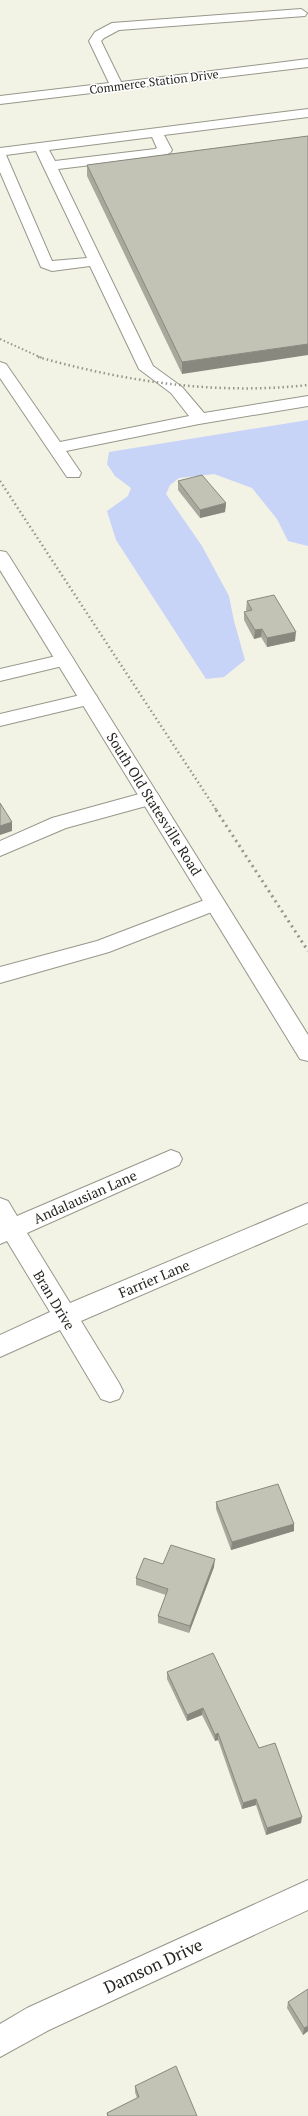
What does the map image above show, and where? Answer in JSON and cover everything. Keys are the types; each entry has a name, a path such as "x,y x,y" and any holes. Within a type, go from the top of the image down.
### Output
{"street":[{"path":"117,86 95,42 99,35 116,26 300,13"},
{"name":"Commerce Station Drive","path":"0,100 308,63"},
{"path":"0,152 308,113"},
{"path":"50,166 158,153 165,150 156,132"},
{"path":"41,147 147,369 174,385 187,399 199,419"},
{"path":"0,156 46,264 52,267 95,261"},
{"path":"0,367 72,473"},
{"path":"55,448 199,419 308,401"},
{"name":"South Old Statesville Road","path":"0,556 308,1053"},
{"path":"0,675 65,660"},
{"path":"0,720 89,699"},
{"path":"0,849 59,823 150,798"},
{"path":"0,974 102,947 155,928 215,903"},
{"name":"Andalausian Lane","path":"6,1232 171,1159"},
{"name":"Bran Drive","path":"0,1208 6,1232 64,1316 110,1391"},
{"name":"Farrier Lane","path":"0,1346 64,1316 308,1213"},
{"name":"Damson Drive","path":"0,2041 38,2019 308,1895"}],"shaded area":[{"path":"308,420 308,546 288,541 277,519 252,488 214,474 179,478 170,485 166,494 202,546 229,596 234,621 245,660 224,677 206,679 116,540 107,511 128,496 131,488 115,476 107,464 109,452"}],"building":[{"path":"308,136 308,344 182,362 87,165"},
{"path":"202,475 226,503 200,510 178,481"},
{"path":"274,595 296,632 267,638 262,629 255,630 244,612 252,610 247,601"},
{"path":"0,803 12,822 0,826"},
{"path":"278,1484 294,1524 232,1542 216,1502"},
{"path":"171,1545 215,1559 190,1626 158,1616 168,1589 136,1578 144,1558 163,1564"},
{"path":"213,1653 259,1748 275,1743 302,1817 267,1828 256,1799 243,1803 218,1733 215,1735 203,1708 187,1715 167,1672"},
{"path":"308,1989 308,2026 304,2028 288,2002"},
{"path":"176,2066 197,2116 108,2116 107,2113 139,2097 135,2086"}],"railway":[{"path":"0,339 42,358"},
{"path":"38,357 105,373 172,384 240,388 274,388 308,385"},
{"path":"0,481 217,811"},
{"path":"216,810 308,951"}]}
